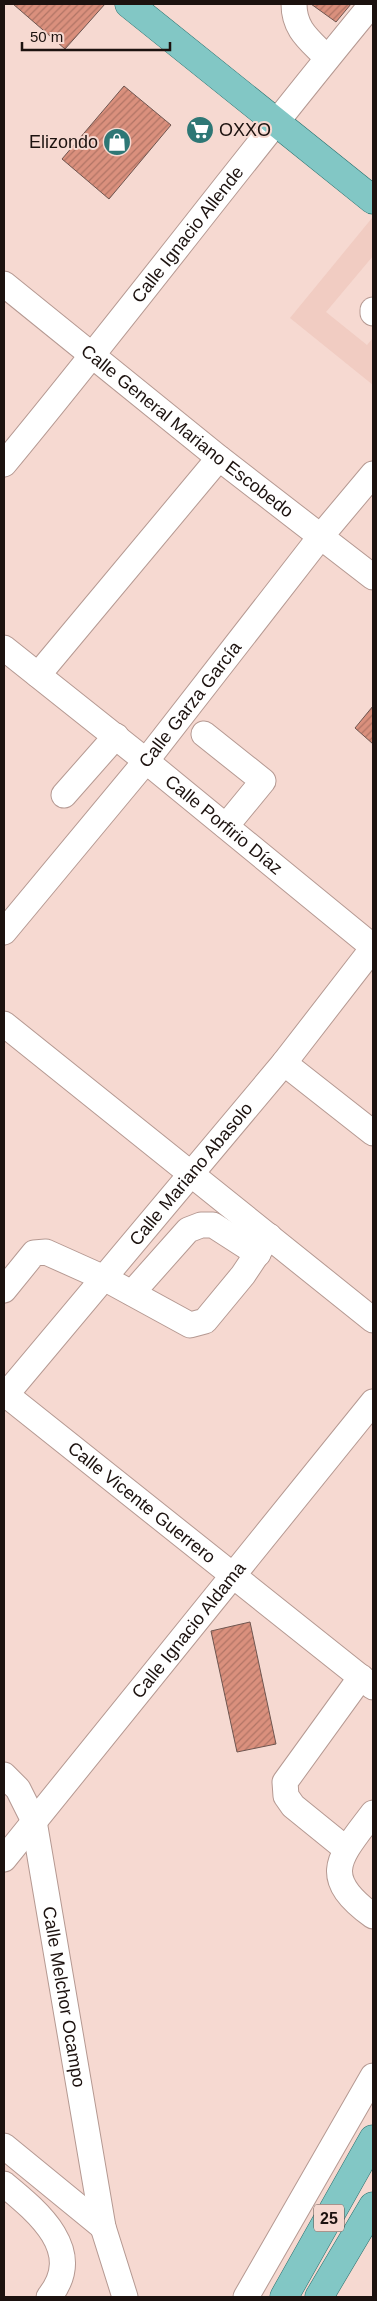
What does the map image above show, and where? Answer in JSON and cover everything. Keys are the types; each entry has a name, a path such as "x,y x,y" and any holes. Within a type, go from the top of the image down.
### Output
{"main road":[{"path":"129,4 373,200"},
{"name":"25","path":"284,2297 373,2139"},
{"name":"25","path":"319,2297 373,2206"}],"street":[{"path":"294,4 294,17 300,30 327,58"},
{"name":"Calle Ignacio Allende","path":"4,464 93,356 275,121 372,4"},
{"name":"Calle General Mariano Escobedo","path":"4,284 219,458 373,577"},
{"path":"38,675 219,458"},
{"name":"Calle Garza García","path":"4,932 146,761 322,536 373,474"},
{"name":"Calle Porfirio Díaz","path":"4,648 116,736 373,947"},
{"path":"204,734 263,782 226,826"},
{"path":"64,795 116,736"},
{"name":"Calle Mariano Abasolo","path":"4,1395 284,1063 373,947"},
{"path":"4,1024 192,1174 263,1245 373,1320"},
{"path":"284,1063 373,1133"},
{"path":"132,1293 188,1230 201,1225 213,1225 263,1245"},
{"path":"4,1290 34,1253 46,1252 104,1278 190,1324 205,1321 243,1275 263,1245"},
{"name":"Calle Vicente Guerrero","path":"4,1395 367,1682"},
{"name":"Calle Ignacio Aldama","path":"4,1859 373,1402"},
{"path":"346,1849 292,1806 286,1796 285,1782 367,1682"},
{"name":"Calle Melchor Ocampo","path":"4,1775 18,1789 34,1820 102,2227 125,2297"},
{"path":"373,1812 346,1849 340,1861 338,1872 342,1886 348,1896 373,1916"},
{"path":"246,2297 373,2076"},
{"path":"4,2146 102,2227"},
{"path":"4,2184 40,2215 52,2230 61,2255 62,2268 56,2295"}],"shaded area":[{"path":"372,218 373,256 326,312 367,345 373,338 373,385 290,318"}],"building":[{"path":"13,4 105,4 65,49"},
{"path":"311,4 351,4 336,22"},
{"name":"Elizondo","path":"124,86 171,125 109,199 62,159"},
{"path":"373,706 373,744 355,728"},
{"path":"250,1622 276,1744 237,1752 211,1631"}],"place":[{"name":"OXXO","path":"200,130"},
{"name":"Elizondo","path":"117,142"}]}
